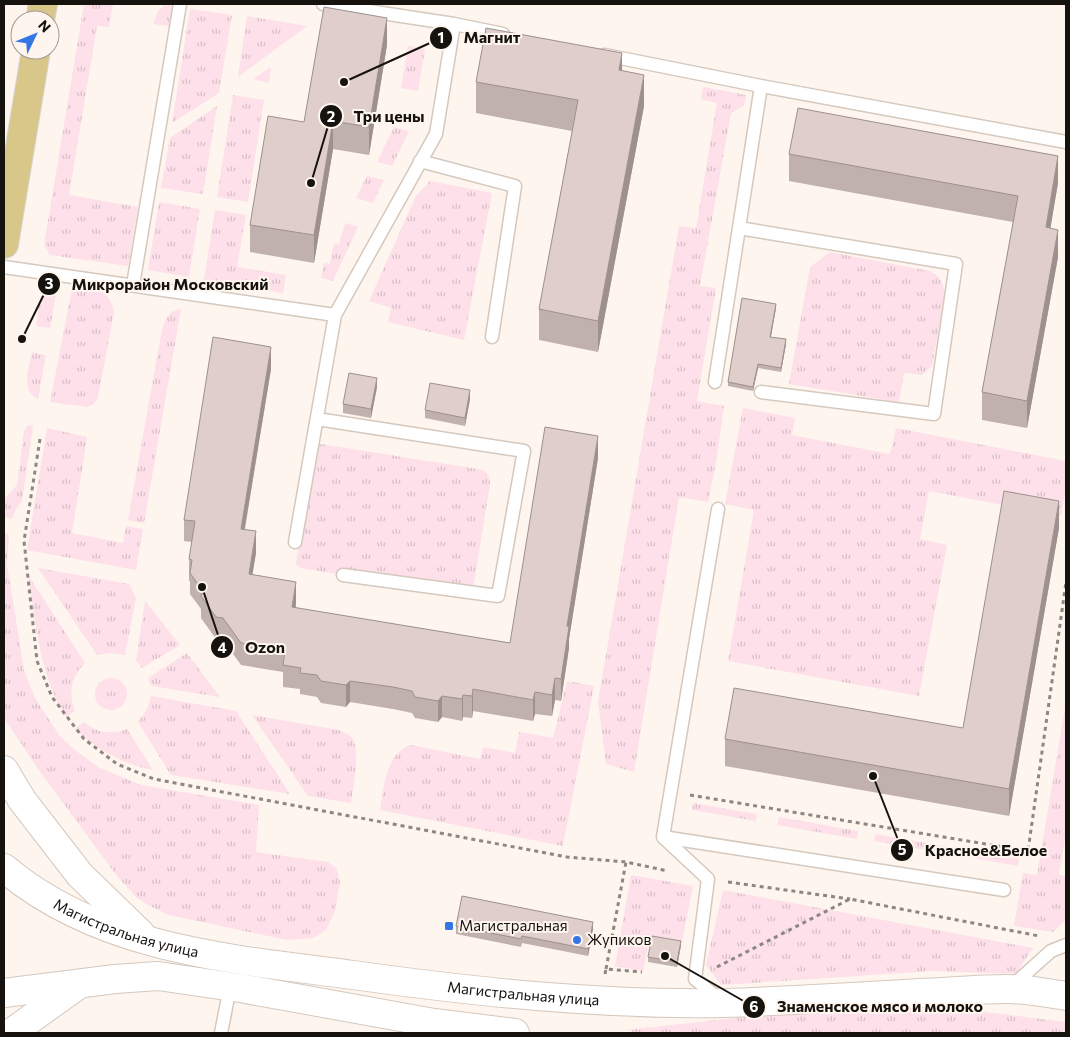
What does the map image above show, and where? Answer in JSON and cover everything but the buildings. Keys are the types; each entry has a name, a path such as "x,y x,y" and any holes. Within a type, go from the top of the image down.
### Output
{"main road":[{"path":"5,230 34,60"},
{"path":"4,770 22,800 80,875 149,942"},
{"name":"Магистральная улица","path":"4,868 24,885 68,911 149,942 244,960 436,987 604,1002 723,1003 1008,989 1066,996"},
{"path":"235,987 244,960"},
{"name":"Магистральная улица","path":"4,993 158,976 235,987 434,1023 515,1033"},
{"path":"11,1033 79,984"}],"lane":[{"path":"133,286 180,4"},
{"path":"323,4 454,24 512,36"},
{"path":"295,542 335,315 436,134 454,24"},
{"path":"589,51 762,86 1066,142"},
{"path":"715,382 762,86"},
{"path":"420,161 514,186 492,337"},
{"path":"739,228 956,264 934,414 761,392"},
{"path":"4,267 335,315"},
{"path":"317,419 524,451 498,596 343,575"},
{"path":"663,837 718,509"},
{"path":"663,837 708,879 695,979 723,1003"},
{"path":"663,837 1004,890"},
{"path":"1008,989 1051,951 1066,945"},
{"path":"222,1033 235,987"}],"path":[{"path":"40,439 24,541 37,661 52,697 84,739 117,764 154,779 566,857 626,862 708,879 850,899 1040,936"},
{"path":"671,792 1028,851 1066,582"},
{"path":"604,1002 606,969 626,862"},
{"path":"695,979 850,899"},
{"path":"606,969 648,973"}],"green space":[{"path":"84,4 113,4 109,27 97,26 69,195 138,207 128,266 50,255 44,245"},
{"path":"166,4 173,4 169,26 153,24 158,11"},
{"path":"190,9 232,15 219,93 172,123"},
{"path":"247,16 307,26 238,77"},
{"path":"408,46 425,49 418,91 401,88"},
{"path":"271,67 269,83 253,79"},
{"path":"703,87 746,95 744,106 731,113 700,286 716,288 697,401 724,406 708,502 679,497 634,772 606,764 598,702 679,226 696,228 717,103 701,99"},
{"path":"233,95 264,100 248,202 217,197"},
{"path":"217,106 203,194 161,188 170,138"},
{"path":"394,127 409,131 392,166 377,162"},
{"path":"367,176 384,180 373,203 356,198"},
{"path":"430,181 492,193 464,340 388,322 391,308 369,301 416,196"},
{"path":"159,202 200,209 189,277 148,270"},
{"path":"215,210 246,215 237,267 286,275 283,293 204,280"},
{"path":"345,223 358,227 333,281 321,278 324,263 330,264 334,243 339,244"},
{"path":"830,252 930,271 939,277 942,283 945,294 932,366 922,375 904,373 899,402 789,384 810,267"},
{"path":"58,283 50,328 36,326 43,294 51,286"},
{"path":"73,284 105,294 112,305 114,313 98,397 94,404 87,407 50,402"},
{"path":"181,309 144,523 128,520 162,329 168,315"},
{"path":"32,352 46,355 38,399 32,395 27,384"},
{"path":"743,408 795,418 792,435 890,454 896,428 1066,461 1066,488 1061,516 929,491 920,539 947,545 919,696 728,661 754,510 725,504"},
{"path":"28,425 33,426 22,501 12,519 4,517 4,499 17,485 24,431"},
{"path":"47,428 87,437 72,533 123,543 126,526 143,529 136,570 27,550"},
{"path":"321,444 478,469 486,472 489,476 490,484 473,589 459,594 300,568 296,564 313,453 317,446"},
{"path":"4,533 9,535 7,564 24,670 35,698 59,735 76,751 100,768 141,785 259,805 256,852 328,862 337,869 340,882 335,911 326,930 313,938 287,940 169,915 137,898 117,876 38,769 4,718"},
{"path":"38,568 129,584 136,598 125,655 110,653 97,655"},
{"path":"28,575 85,663 80,668 72,686 71,692 75,711 66,717 57,701 44,666 36,630"},
{"path":"145,601 180,645 142,668 136,661"},
{"path":"187,653 220,697 151,686 148,678"},
{"path":"111,678 117,679 122,683 126,688 126,700 122,705 117,709 111,710 105,709 100,705 96,700 95,694 96,688 100,683 105,679"},
{"path":"567,681 594,686 563,846 380,810 387,772 391,763 402,749 411,745 480,759 483,747 515,753 519,732 553,738"},
{"path":"151,696 236,711 290,794 171,775 138,722 148,708"},
{"path":"1066,702 1066,833 1059,875 1066,876 1066,920 1053,932 1014,926 1023,873 1037,875"},
{"path":"252,715 338,730 351,737 355,744 356,760 351,803 308,796"},
{"path":"84,722 94,729 104,732 116,732 127,729 153,770 121,760 92,743 75,728"},
{"path":"693,803 757,814 756,821 692,810"},
{"path":"779,817 858,831 857,839 777,825"},
{"path":"875,834 1019,859 1018,866 874,841"},
{"path":"631,875 693,886 682,942 650,936 643,971 615,966"},
{"path":"723,890 1033,948 1016,974 932,971 721,985 706,965"},
{"path":"816,1009 960,1009 1066,1022 1066,1033 638,1033 626,1030"}],"place":[{"name":"Магнит","path":"344,82"},
{"name":"Три цены","path":"311,183"},
{"name":"Микрорайон Московский","path":"22,339"},
{"name":"Ozon","path":"202,587"},
{"name":"Красное&Белое","path":"873,776"},
{"name":"Магистральная","path":"449,926"},
{"name":"Жупиков","path":"577,940"},
{"name":"Знаменское мясо и молоко","path":"665,956"}]}
